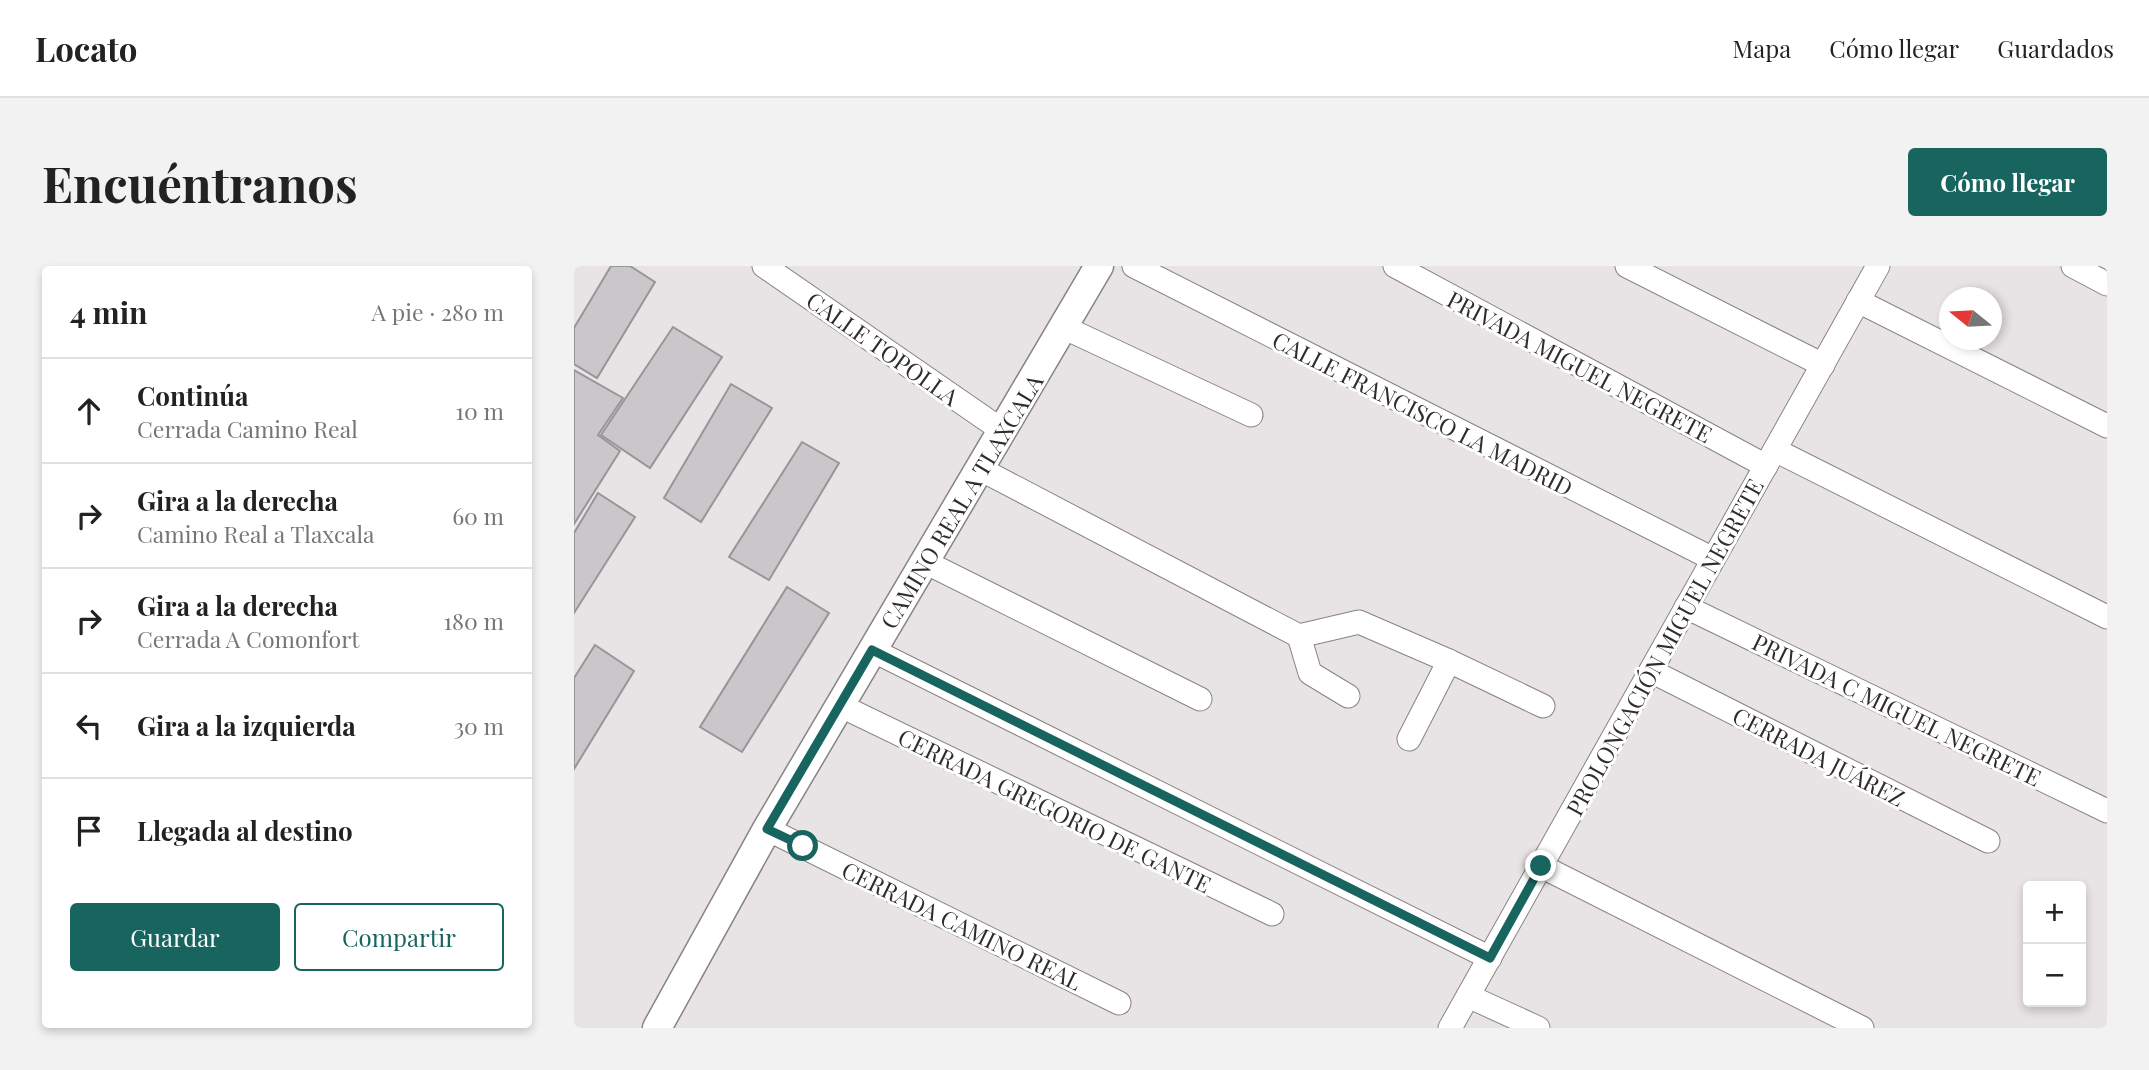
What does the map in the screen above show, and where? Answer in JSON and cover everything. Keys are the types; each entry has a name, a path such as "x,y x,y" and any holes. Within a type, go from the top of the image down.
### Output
{"street":[{"name":"CALLE TOPOLLA","path":"764,266 1003,430"},
{"name":"CAMINO REAL A TLAXCALA","path":"657,1028 767,829 1099,266"},
{"name":"CALLE FRANCISCO LA MADRID","path":"1133,266 1713,559"},
{"name":"PRIVADA MIGUEL NEGRETE","path":"1395,266 1770,458 2107,617"},
{"path":"1627,266 1823,365"},
{"name":"PROLONGACIÓN MIGUEL NEGRETE","path":"1450,1028 1878,266"},
{"path":"2073,266 2107,284"},
{"path":"1858,301 2107,426"},
{"path":"1063,327 1251,415"},
{"path":"980,469 1299,636 1359,622 1543,706"},
{"path":"925,562 1200,699"},
{"name":"PRIVADA C MIGUEL NEGRETE","path":"1686,607 2107,811"},
{"path":"1299,636 1310,673 1348,696"},
{"path":"872,650 1490,958"},
{"path":"1409,738 1449,661"},
{"name":"CERRADA JUÁREZ","path":"1651,671 1988,841"},
{"name":"CERRADA GREGORIO DE GANTE","path":"839,705 1272,914"},
{"name":"CERRADA CAMINO REAL","path":"767,829 1119,1003"},
{"path":"1541,866 1862,1028"},
{"path":"1468,996 1538,1028"}],"building":[{"path":"611,266 630,266 655,282 597,378 574,364 574,328"},
{"path":"673,327 722,357 650,468 601,435"},
{"path":"574,370 623,398 598,435 620,451 574,524"},
{"path":"731,384 772,408 701,522 664,498"},
{"path":"802,442 839,463 769,580 729,557"},
{"path":"598,493 635,517 574,613 574,533"},
{"path":"787,587 829,613 742,752 700,727"},
{"path":"595,645 634,671 574,769 574,678"}],"route":[{"path":"803,846 767,829 872,650 1490,958 1541,866"}]}
